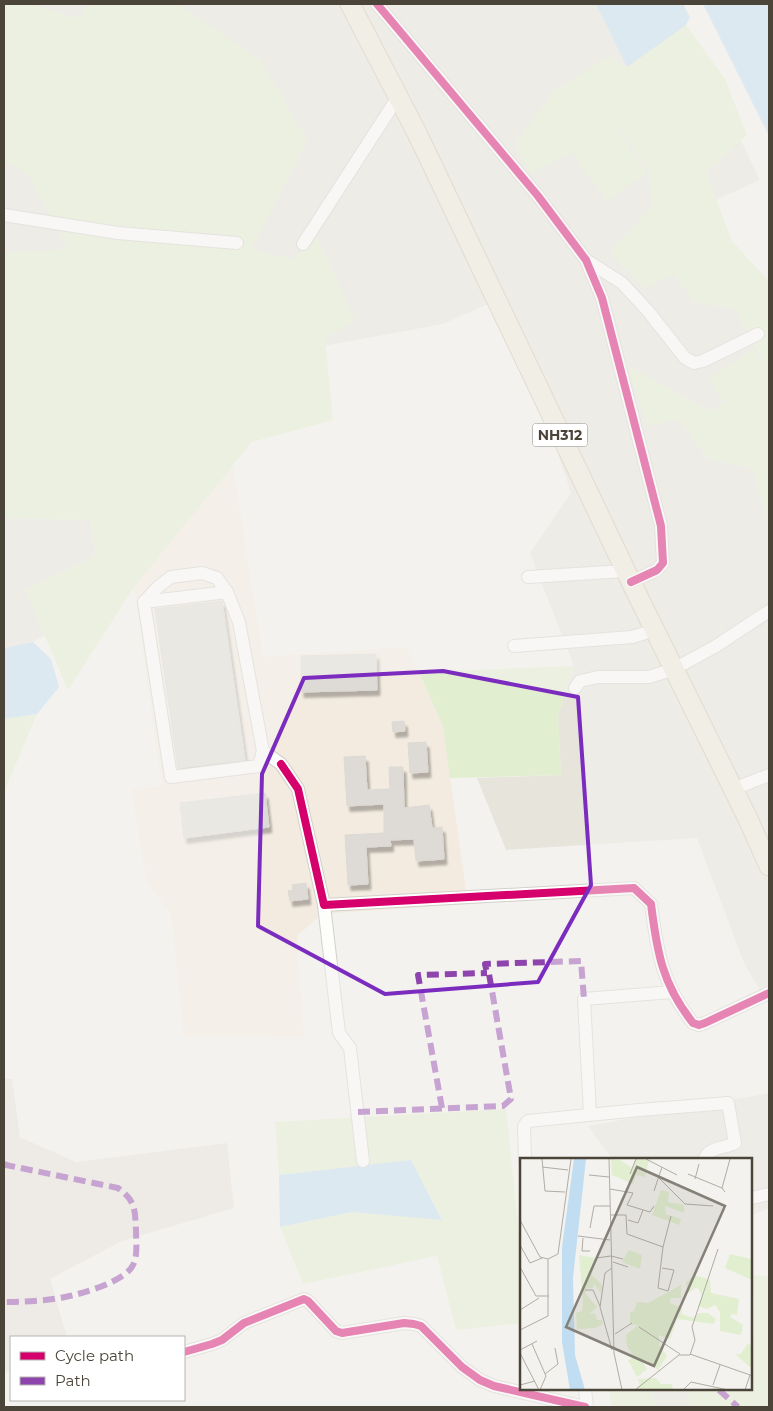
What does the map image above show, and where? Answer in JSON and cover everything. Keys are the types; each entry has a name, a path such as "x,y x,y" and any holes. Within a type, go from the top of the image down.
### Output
{"highway":[{"name":"NH312","path":"350,4 398,97 769,866"}],"street":[{"path":"377,4 538,196 586,260 602,298 661,526 663,563 657,570 628,577 528,578"},
{"path":"303,244 398,97"},
{"path":"4,215 118,233 236,243"},
{"path":"586,260 622,283 648,310 685,358 694,363 703,362 758,334"},
{"path":"202,573 217,578 227,592 238,622 263,751 259,766 171,777 144,602 171,577 202,573"},
{"path":"144,602 227,592"},
{"path":"575,688 580,681 598,677 649,677 674,670 716,646 769,611"},
{"path":"514,646 632,637 655,630"},
{"path":"263,751 281,764 298,789 324,905 339,1033 350,1048 363,1160"},
{"path":"733,789 769,775"},
{"path":"324,905 634,888 651,904 661,965 672,992 693,1023 705,1023 769,993"},
{"path":"590,1114 584,999 672,992"},
{"path":"524,1158 526,1122 532,1120 728,1104 735,1143 712,1150 707,1153 705,1158"},
{"path":"753,1198 769,1194"},
{"path":"185,1352 222,1340 244,1323 304,1299 336,1331 342,1333 404,1323 414,1324 426,1330 462,1367 480,1380 494,1386 586,1407 585,1391"}],"highlighted area":[{"path":"443,671 578,697 591,885 538,982 385,994 258,926 262,774 304,678"}],"shaded area":[{"path":"4,4 675,4 760,180 616,246 675,274 694,301 735,309 769,372 710,412 628,366 679,419 709,459 753,468 769,527 769,1005 744,963 697,838 506,850 477,778 561,775 558,716 574,666 530,553 571,493 506,296 443,324 4,405"},
{"path":"233,465 263,657 406,647 443,727 468,904 322,914 297,936 304,1037 184,1036 171,914 147,883 131,790 162,785 134,587"},
{"path":"4,518 90,520 96,556 25,590 45,635 33,642 4,648"},
{"path":"4,1079 12,1079 20,1137 76,1162 227,1143 234,1208 122,1241 50,1279 67,1336 10,1336 10,1371 4,1372"},
{"path":"769,1093 769,1208 753,1215 753,1158 612,1158 588,1126"},
{"path":"753,1306 754,1350 753,1350"},
{"path":"653,1391 688,1391 691,1407 655,1407"}],"green space":[{"path":"4,4 27,4 81,19 86,4 178,4 260,60 307,140 251,250 293,259 316,236 355,320 325,338 333,420 252,442 134,587 68,690 25,590 96,556 90,520 4,518 4,253 68,249 29,175 4,160"},
{"path":"686,25 725,79 747,135 706,172 732,241 769,281 769,527 753,468 709,459 679,419 648,426 627,365 710,412 724,402 709,379 753,349 766,366 735,309 694,301 675,274 644,288 611,252 652,207 648,168 617,128 615,129 647,173 607,201 571,152 530,174 515,143 555,91 609,56 627,67"},
{"path":"574,666 558,716 561,775 450,778 443,727 419,672"},
{"path":"37,714 4,792 4,719"},
{"path":"506,1109 520,1243 520,1323 456,1330 437,1256 303,1284 280,1227 352,1212 442,1219 411,1160 279,1175 275,1122"},
{"path":"753,1275 769,1276 769,1407 691,1407 688,1391 753,1391"},
{"path":"609,1391 653,1391 655,1407 611,1407"}],"water":[{"path":"596,4 683,4 690,17 686,25 627,67"},
{"path":"703,4 769,4 769,136"},
{"path":"33,642 51,659 59,687 37,714 4,719 4,648"},
{"path":"411,1160 442,1220 352,1212 280,1227 279,1175"}],"building":[{"path":"222,601 245,760 178,768 155,609"},
{"path":"376,654 377,690 301,692 301,656"},
{"path":"404,721 405,731 393,732 392,722"},
{"path":"426,742 428,772 410,773 408,743"},
{"path":"365,756 367,790 390,789 389,767 403,767 404,808 429,805 432,828 442,827 444,859 416,861 414,839 390,840 391,846 366,847 368,884 348,885 345,835 384,833 384,804 347,806 344,757"},
{"path":"265,793 269,827 184,838 180,803"},
{"path":"306,883 308,899 290,901 288,891 293,890 292,885"}],"marked path":[{"path":"358,1112 503,1106 511,1099 489,974 485,964 581,961 584,999"},
{"path":"442,1108 418,975 487,973"},
{"path":"4,1163 6,1165 118,1188 128,1197 133,1206 136,1248 135,1261 129,1271 103,1286 58,1298 4,1302"},
{"path":"720,1391 738,1407"}],"cycle path":[{"path":"377,4 538,196 586,260 602,298 661,526 663,563 657,570 631,582"},
{"path":"281,764 298,789 324,905 634,888 651,904 663,967 674,995 693,1023 699,1025 705,1023 769,993"},
{"path":"185,1352 222,1340 244,1323 304,1299 336,1331 342,1333 404,1323 421,1326 462,1367 480,1380 494,1386 585,1407"}]}
